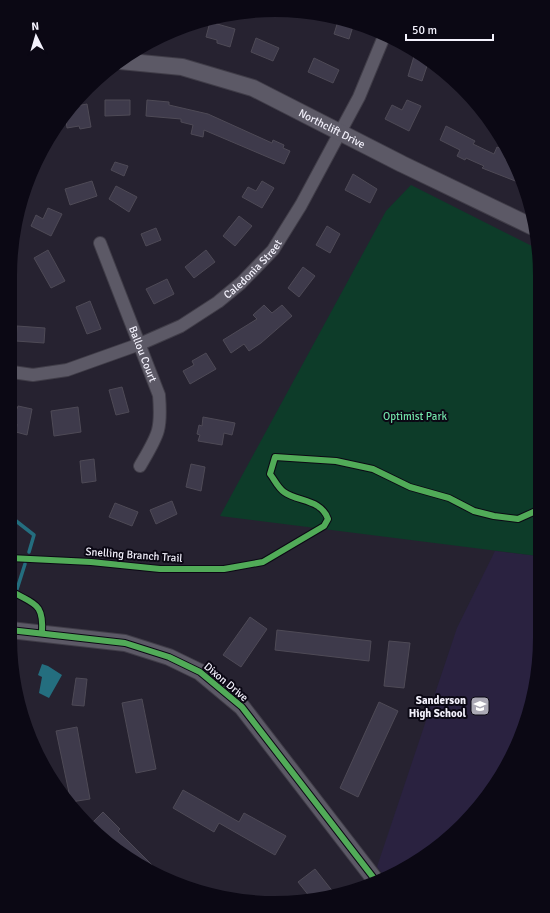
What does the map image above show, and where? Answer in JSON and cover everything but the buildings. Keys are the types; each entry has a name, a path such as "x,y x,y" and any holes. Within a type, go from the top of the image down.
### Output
{"street":[{"name":"Caledonia Street","path":"17,373 33,375 67,370 140,344 181,326 218,302 241,283 273,250 305,199 359,98 382,41"},
{"name":"Northclift Drive","path":"129,62 182,67 253,88 402,164 528,225"},
{"name":"Ballou Court","path":"100,243 159,395 161,418 158,437 140,466"},
{"name":"Dixon Drive","path":"17,631 125,643 170,657 200,672 242,707 373,877"}],"shaded area":[{"name":"Sanderson High School","path":"495,551 533,555 533,638 531,672 519,721 506,752 490,781 480,795 445,832 418,853 381,873 377,867 457,628"}],"green space":[{"name":"Optimist Park","path":"411,185 531,246 533,275 533,555 220,516 386,211"}],"water":[{"path":"42,664 62,675 49,698 39,693 42,677 38,675"}],"waterway":[{"path":"17,522 34,535 29,552"},
{"path":"17,589 25,564"}],"cycle path":[{"name":"Snelling Branch Trail","path":"17,558 91,562 160,569 224,569 263,562 324,526 328,519 325,513 315,504 290,495 280,488 270,474 275,457 336,461 373,469 410,487 449,498 474,511 494,516 518,519 533,512"},
{"path":"17,594 31,602 39,609 41,615 42,633"},
{"path":"17,631 125,643 169,657 200,672 242,707 373,877"}],"place":[{"name":"Sanderson High School","path":"480,706"}]}
